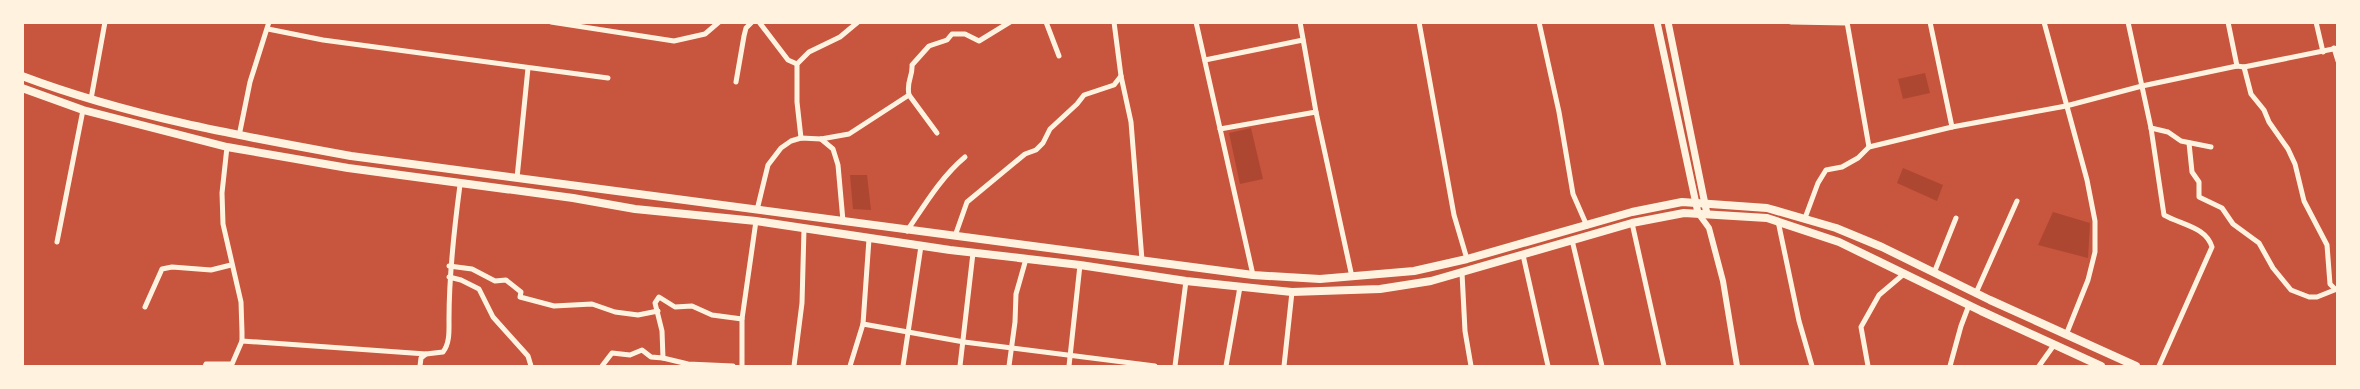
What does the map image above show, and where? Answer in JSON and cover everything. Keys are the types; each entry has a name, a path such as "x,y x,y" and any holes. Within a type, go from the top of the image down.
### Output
{"highway":[{"path":"22,76 70,94 239,136 351,156 907,231 1253,275 1320,279 1414,271 1467,259 1632,212 1682,202 1767,208 1805,218 1882,247 1976,293 2136,366"},
{"path":"22,88 83,110 227,147 348,168 564,197 635,209 756,221 804,230 973,253 1080,265 1186,281 1292,292 1380,289 1431,281 1632,223 1684,213 1767,218 1839,242 2101,366"}],"main road":[{"path":"1657,22 1698,213"},
{"path":"1668,22 1707,214"}],"street":[{"path":"91,99 105,22"},
{"path":"239,136 250,82 269,22"},
{"path":"551,22 674,41 705,34 719,22"},
{"path":"736,82 746,28 752,22"},
{"path":"759,22 788,60 798,64"},
{"path":"801,138 798,102 798,64 808,52 840,37 858,22"},
{"path":"937,133 909,95 907,85 913,71 912,65 930,46 947,40 952,34 965,34 979,41 1010,22"},
{"path":"1046,22 1059,56"},
{"path":"1114,22 1121,76 1132,122 1142,260"},
{"path":"1196,22 1253,275"},
{"path":"1300,22 1316,112 1352,277"},
{"path":"1419,22 1454,215 1467,259"},
{"path":"1539,22 1559,112 1574,194 1587,226"},
{"path":"1790,22 1847,23 1869,147"},
{"path":"1930,22 1952,127"},
{"path":"2044,22 2087,180 2095,221 2095,252 2088,280 2066,335"},
{"path":"2128,22 2151,128 2164,215 2203,232 2209,237 2212,247 2159,366"},
{"path":"2228,22 2237,66"},
{"path":"2316,22 2322,52"},
{"path":"268,29 323,40 608,78"},
{"path":"1205,60 1303,40"},
{"path":"1805,218 1818,184 1826,170 1842,167 1858,158 1869,147 1952,127 2066,106 2142,86 2336,48 2338,62"},
{"path":"2189,143 2192,172 2199,182 2199,197 2222,208 2233,224 2258,242 2272,268 2287,286 2309,297 2325,294 2336,289 2330,284 2327,245 2304,201 2295,164 2269,122 2264,110 2250,94 2244,67"},
{"path":"517,178 528,68"},
{"path":"955,236 967,202 1025,154 1036,150 1043,143 1050,129 1084,95 1114,85 1121,76"},
{"path":"757,210 768,165 781,148 791,141 801,138 821,139 849,134 909,95"},
{"path":"57,242 83,110"},
{"path":"1220,129 1316,112"},
{"path":"2151,128 2163,130 2181,141 2211,147"},
{"path":"821,139 833,149 838,165 844,221"},
{"path":"205,366 206,364 232,364 242,340 241,302 223,224 222,193 227,147"},
{"path":"907,231 955,166 965,158"},
{"path":"242,340 426,354 443,352 447,348 449,336 448,277 460,184"},
{"path":"1976,293 2017,201"},
{"path":"1698,213 1709,228"},
{"path":"1707,214 1723,282 1738,366"},
{"path":"1934,272 1956,218"},
{"path":"742,366 742,319 756,221"},
{"path":"1778,221 1799,321 1812,366"},
{"path":"1632,223 1664,366"},
{"path":"794,366 802,303 804,230"},
{"path":"850,366 863,324 869,238"},
{"path":"1572,240 1602,366"},
{"path":"903,366 921,246"},
{"path":"960,366 973,253"},
{"path":"1523,255 1548,366"},
{"path":"1009,366 1016,294 1026,259"},
{"path":"145,307 162,269 172,267 212,270 231,265"},
{"path":"1069,366 1080,265"},
{"path":"450,266 472,269 495,281 506,280 521,292 520,297 547,305 562,307 575,304 592,304 615,312 638,315 658,311"},
{"path":"1462,273 1465,331 1471,366"},
{"path":"1868,366 1861,327 1862,322 1878,295 1905,273"},
{"path":"448,277 466,282 479,289 492,317 528,356 531,366"},
{"path":"1175,366 1186,281"},
{"path":"1226,366 1240,287"},
{"path":"1284,366 1292,292"},
{"path":"663,358 662,331 655,303 659,297 675,307 692,306 712,315 742,319"},
{"path":"1950,366 1969,305"},
{"path":"863,324 964,342 1071,355 1115,364 1155,366"},
{"path":"2039,366 2054,345"},
{"path":"602,366 612,353 630,355 642,350 651,357 688,364 733,366"},
{"path":"420,366 421,358 426,354"}],"shaded area":[{"path":"1925,73 1930,93 1903,99 1898,79"},
{"path":"1251,128 1263,179 1240,184 1229,133"},
{"path":"1903,168 1943,185 1937,201 1897,183"},
{"path":"850,175 867,175 871,210 853,209"},
{"path":"2053,212 2090,223 2088,258 2038,245"}]}
